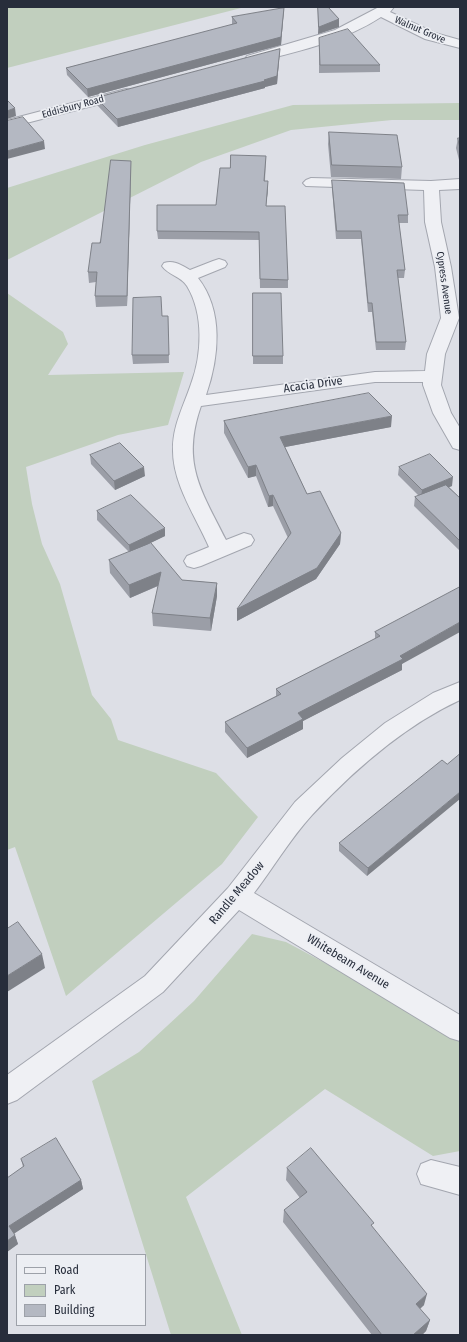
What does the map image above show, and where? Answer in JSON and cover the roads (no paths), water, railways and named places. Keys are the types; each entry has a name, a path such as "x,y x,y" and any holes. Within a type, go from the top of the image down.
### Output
{"street":[{"name":"Walnut Grove","path":"384,10 430,36 460,44"},
{"path":"240,62 323,39 350,29 384,10"},
{"name":"Eddisbury Road","path":"7,124 141,89"},
{"path":"311,183 431,186 460,184"},
{"name":"Cypress Avenue","path":"431,186 433,222 455,318 436,354 432,385 442,413 460,444"},
{"path":"188,276 219,264"},
{"path":"170,266 188,276 195,286 208,323 204,372 186,422 182,451 186,476 221,550"},
{"name":"Acacia Drive","path":"193,402 375,377 433,376"},
{"path":"194,561 244,540"},
{"name":"Randle Meadow","path":"7,1091 154,984 237,896 303,809 350,764 393,729 441,698 460,690"},
{"name":"Whitebeam Avenue","path":"237,896 460,1029"},
{"path":"430,1174 460,1181"}]}
